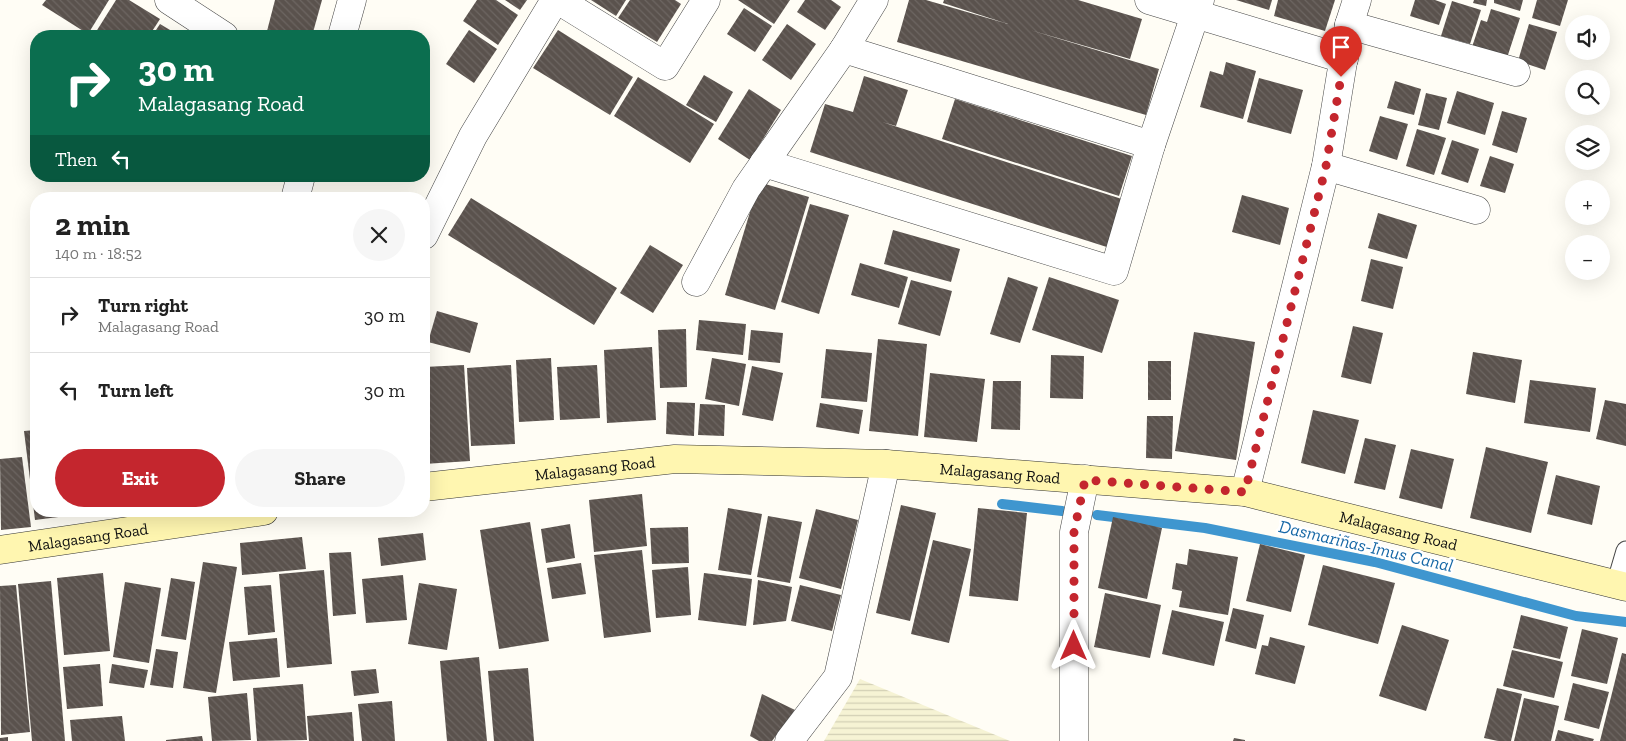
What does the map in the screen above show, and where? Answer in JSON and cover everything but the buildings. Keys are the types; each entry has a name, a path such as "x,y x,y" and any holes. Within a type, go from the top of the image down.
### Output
{"main road":[{"name":"Malagasang Road","path":"430,486 675,459 886,464 1245,492 1621,586"},
{"name":"Malagasang Road","path":"0,550 223,517"}],"street":[{"path":"169,0 197,9 218,30"},
{"path":"344,30 352,0"},
{"path":"430,223 473,136 556,0 665,66 706,0"},
{"path":"696,282 746,189 844,49 874,0"},
{"path":"1149,0 1198,7 1344,59"},
{"path":"764,163 1114,272 1151,144 1198,7"},
{"path":"1245,492 1326,166 1353,12 1516,72"},
{"path":"844,49 1151,144"},
{"path":"1326,166 1476,210"},
{"path":"789,741 838,677 886,464"},
{"path":"1074,741 1074,532 1085,480"}],"lane":[{"path":"1621,586 1626,551"}],"shaded area":[{"path":"860,679 1010,741 824,741"}],"waterway":[{"name":"Dasmariñas-Imus Canal","path":"1002,504 1062,511"},
{"name":"Dasmariñas-Imus Canal","path":"1097,515 1205,528 1375,562 1576,616 1626,622"}],"route":[{"path":"1074,646 1074,532 1085,480 1245,492 1326,166 1341,77"}]}
